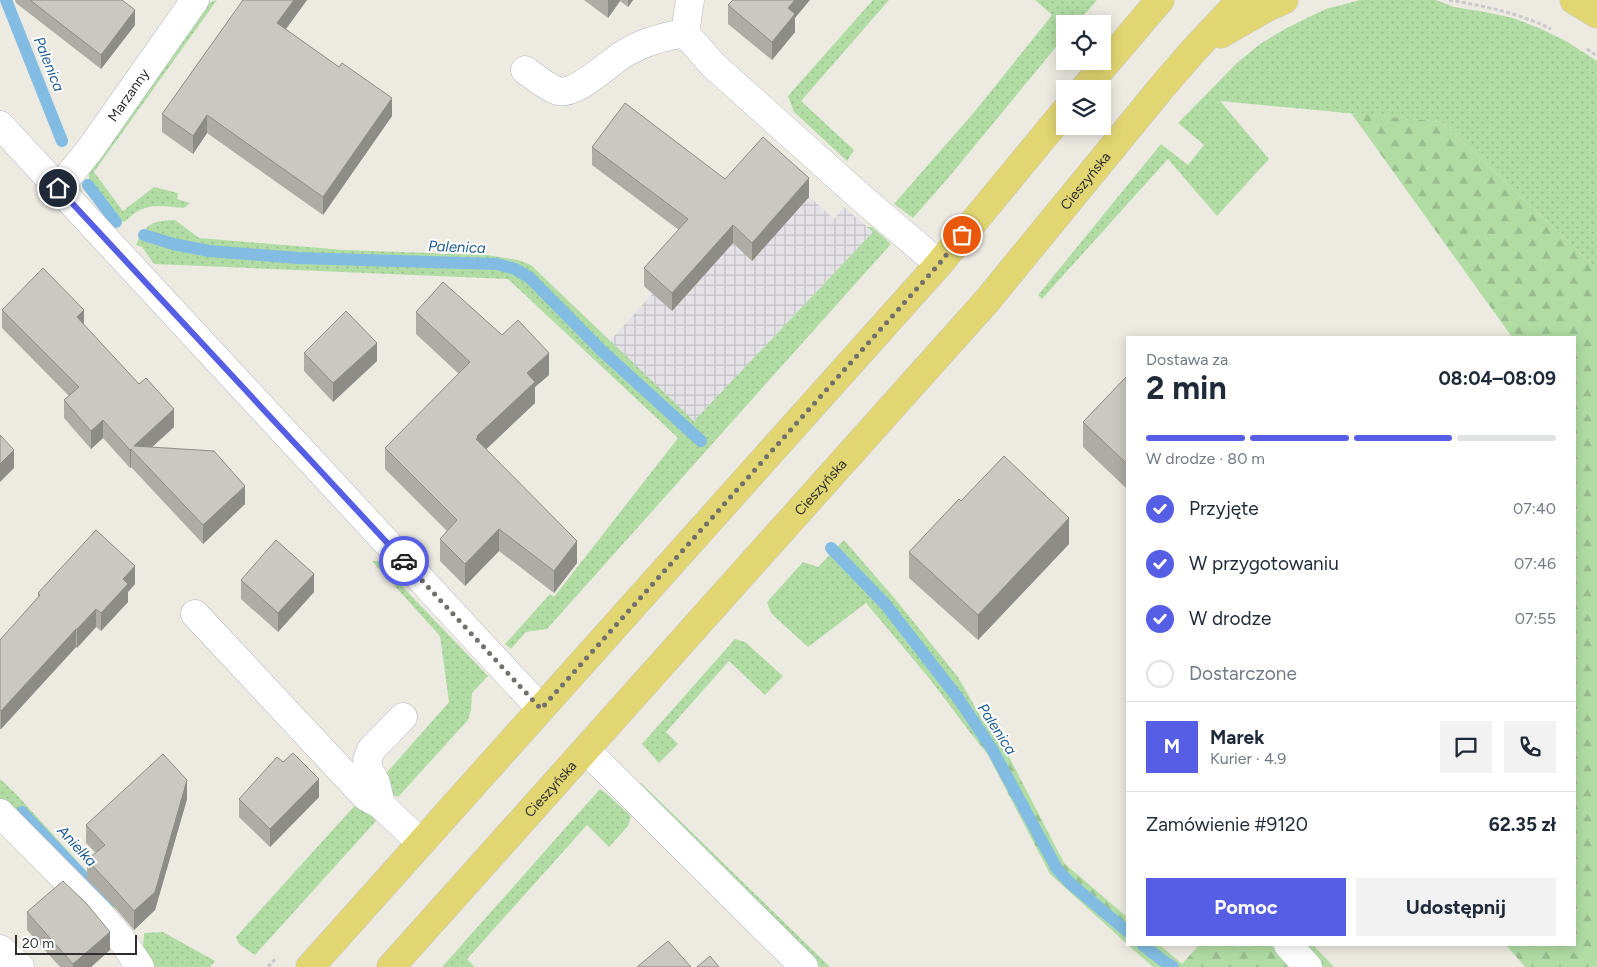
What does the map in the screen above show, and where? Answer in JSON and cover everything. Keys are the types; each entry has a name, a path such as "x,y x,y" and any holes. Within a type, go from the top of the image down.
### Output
{"main road":[{"path":"1092,80 1160,0"},
{"name":"Cieszyńska","path":"391,967 986,302 1194,50 1241,0"},
{"path":"1194,50 1266,8 1284,0"},
{"path":"1574,0 1597,14"},
{"path":"310,967 939,264 1056,122"}],"street":[{"name":"Marzanny","path":"58,188 91,148 195,0"},
{"path":"690,0 685,33 713,65 865,201 939,264"},
{"path":"525,70 559,91 571,90 626,52 655,39 685,33"},
{"path":"0,125 541,709"},
{"path":"195,614 365,796 381,805 421,843"},
{"path":"381,805 367,760 371,750 403,717"},
{"path":"586,750 804,967"},
{"path":"0,813 97,911 122,940 140,967"},
{"path":"1289,946 1308,967"},
{"path":"0,948 20,967"}],"path":[{"path":"1449,0 1486,6 1515,14 1554,30"},
{"path":"1583,47 1597,56"}],"shaded area":[{"path":"763,155 834,219 844,207 873,232 694,421 610,341 652,294 644,286"}],"green space":[{"path":"217,0 94,172 123,211 154,187 178,193 177,199 190,203 184,208 152,206 132,215 125,222 119,220 89,181 89,171 209,3"},
{"path":"873,0 889,0 801,101 854,150 847,161 794,112 788,96"},
{"path":"1035,0 1097,0 1084,15 1056,15 1056,47 913,218 894,204 976,110 1052,15"},
{"path":"1360,0 1436,0 1454,7 1513,18 1566,41 1597,61 1597,269 1442,122 1220,101 1269,159 1217,216 1168,159 1042,299 1038,295 1161,144 1188,165 1204,145 1178,123 1237,63 1260,44 1285,29 1326,9"},
{"path":"1351,113 1442,122 1597,269 1597,967 1525,967 1507,946 1576,946 1576,336 1511,336"},
{"path":"175,220 199,238 344,250 487,255 518,260 531,265 694,421 873,232 867,227 872,227 890,245 547,629 526,632 511,649 505,644 550,594 554,597 678,438 508,279 154,264 142,247 136,245 143,232 151,225 160,221"},
{"path":"844,540 896,600 958,677 983,721 969,731 929,678 866,603 808,647 770,611 767,602 803,562 818,567"},
{"path":"372,561 378,561 488,676 472,693 471,710 468,720 398,797 388,792 382,778 449,702 440,636"},
{"path":"735,639 745,642 783,676 765,695 729,661 666,732 678,744 659,763 642,744"},
{"path":"983,721 1004,747 1064,863 1126,916 1126,943 1050,874 988,755 969,731"},
{"path":"0,779 120,908 105,910 0,801"},
{"path":"641,783 830,967 820,967 638,787"},
{"path":"600,789 631,816 628,826 609,847 587,825 467,959 475,967 442,967"},
{"path":"358,802 376,821 255,955 239,944 236,937"},
{"path":"163,932 215,961 210,967 155,967 143,948 144,933"},
{"path":"1129,946 1161,946 1182,964 1198,946 1272,946 1291,967 1153,967"},
{"path":"1299,946 1314,946 1334,967 1318,967"}],"building":[{"path":"30,0 122,0 135,10 101,55"},
{"path":"243,0 294,0 277,23 339,67 342,63 392,98 323,197 207,115 193,136 162,114"},
{"path":"733,0 795,0 788,8 795,14 772,42 728,5"},
{"path":"625,103 725,179 763,137 809,178 752,243 733,225 672,293 644,268 688,219 592,147"},
{"path":"43,268 84,310 77,317 139,384 146,378 174,409 134,446 214,451 245,486 203,525 103,420 91,431 64,400 79,387 2,310"},
{"path":"443,282 502,335 518,320 549,353 527,373 535,382 476,439 577,541 554,571 499,529 465,564 440,539 457,520 385,448 470,362 416,312"},
{"path":"346,311 377,343 333,383 304,353"},
{"path":"1126,377 1126,463 1083,422"},
{"path":"0,435 14,450 0,464"},
{"path":"1004,456 1069,518 978,615 909,552 959,499 961,501"},
{"path":"96,530 135,566 123,579 128,584 101,613 96,609 76,629 1,711 0,640 40,595 38,593"},
{"path":"276,540 314,574 278,613 241,580"},
{"path":"293,753 319,779 270,829 239,799 277,757 283,762"},
{"path":"163,754 187,780 155,892 134,911 87,860 105,845 86,825"},
{"path":"63,881 86,903 110,932 73,964 27,912"},
{"path":"668,941 691,967 637,967"},
{"path":"710,956 719,967 697,967"}],"waterway":[{"name":"Palenica","path":"6,0 62,141"},
{"name":"Palenica","path":"88,185 116,222"},
{"name":"Palenica","path":"144,235 173,244 209,251 298,258 497,264 515,269 530,278 602,351 701,441"},
{"name":"Palenica","path":"831,548 886,605 958,698 992,749 1057,869 1071,884 1126,930"},
{"name":"Anielka","path":"22,812 108,903"},
{"name":"Palenica","path":"1144,946 1173,967"}],"way so far":[{"path":"404,561 541,709 939,264 962,235"}],"route":[{"path":"58,188 404,561"}]}
